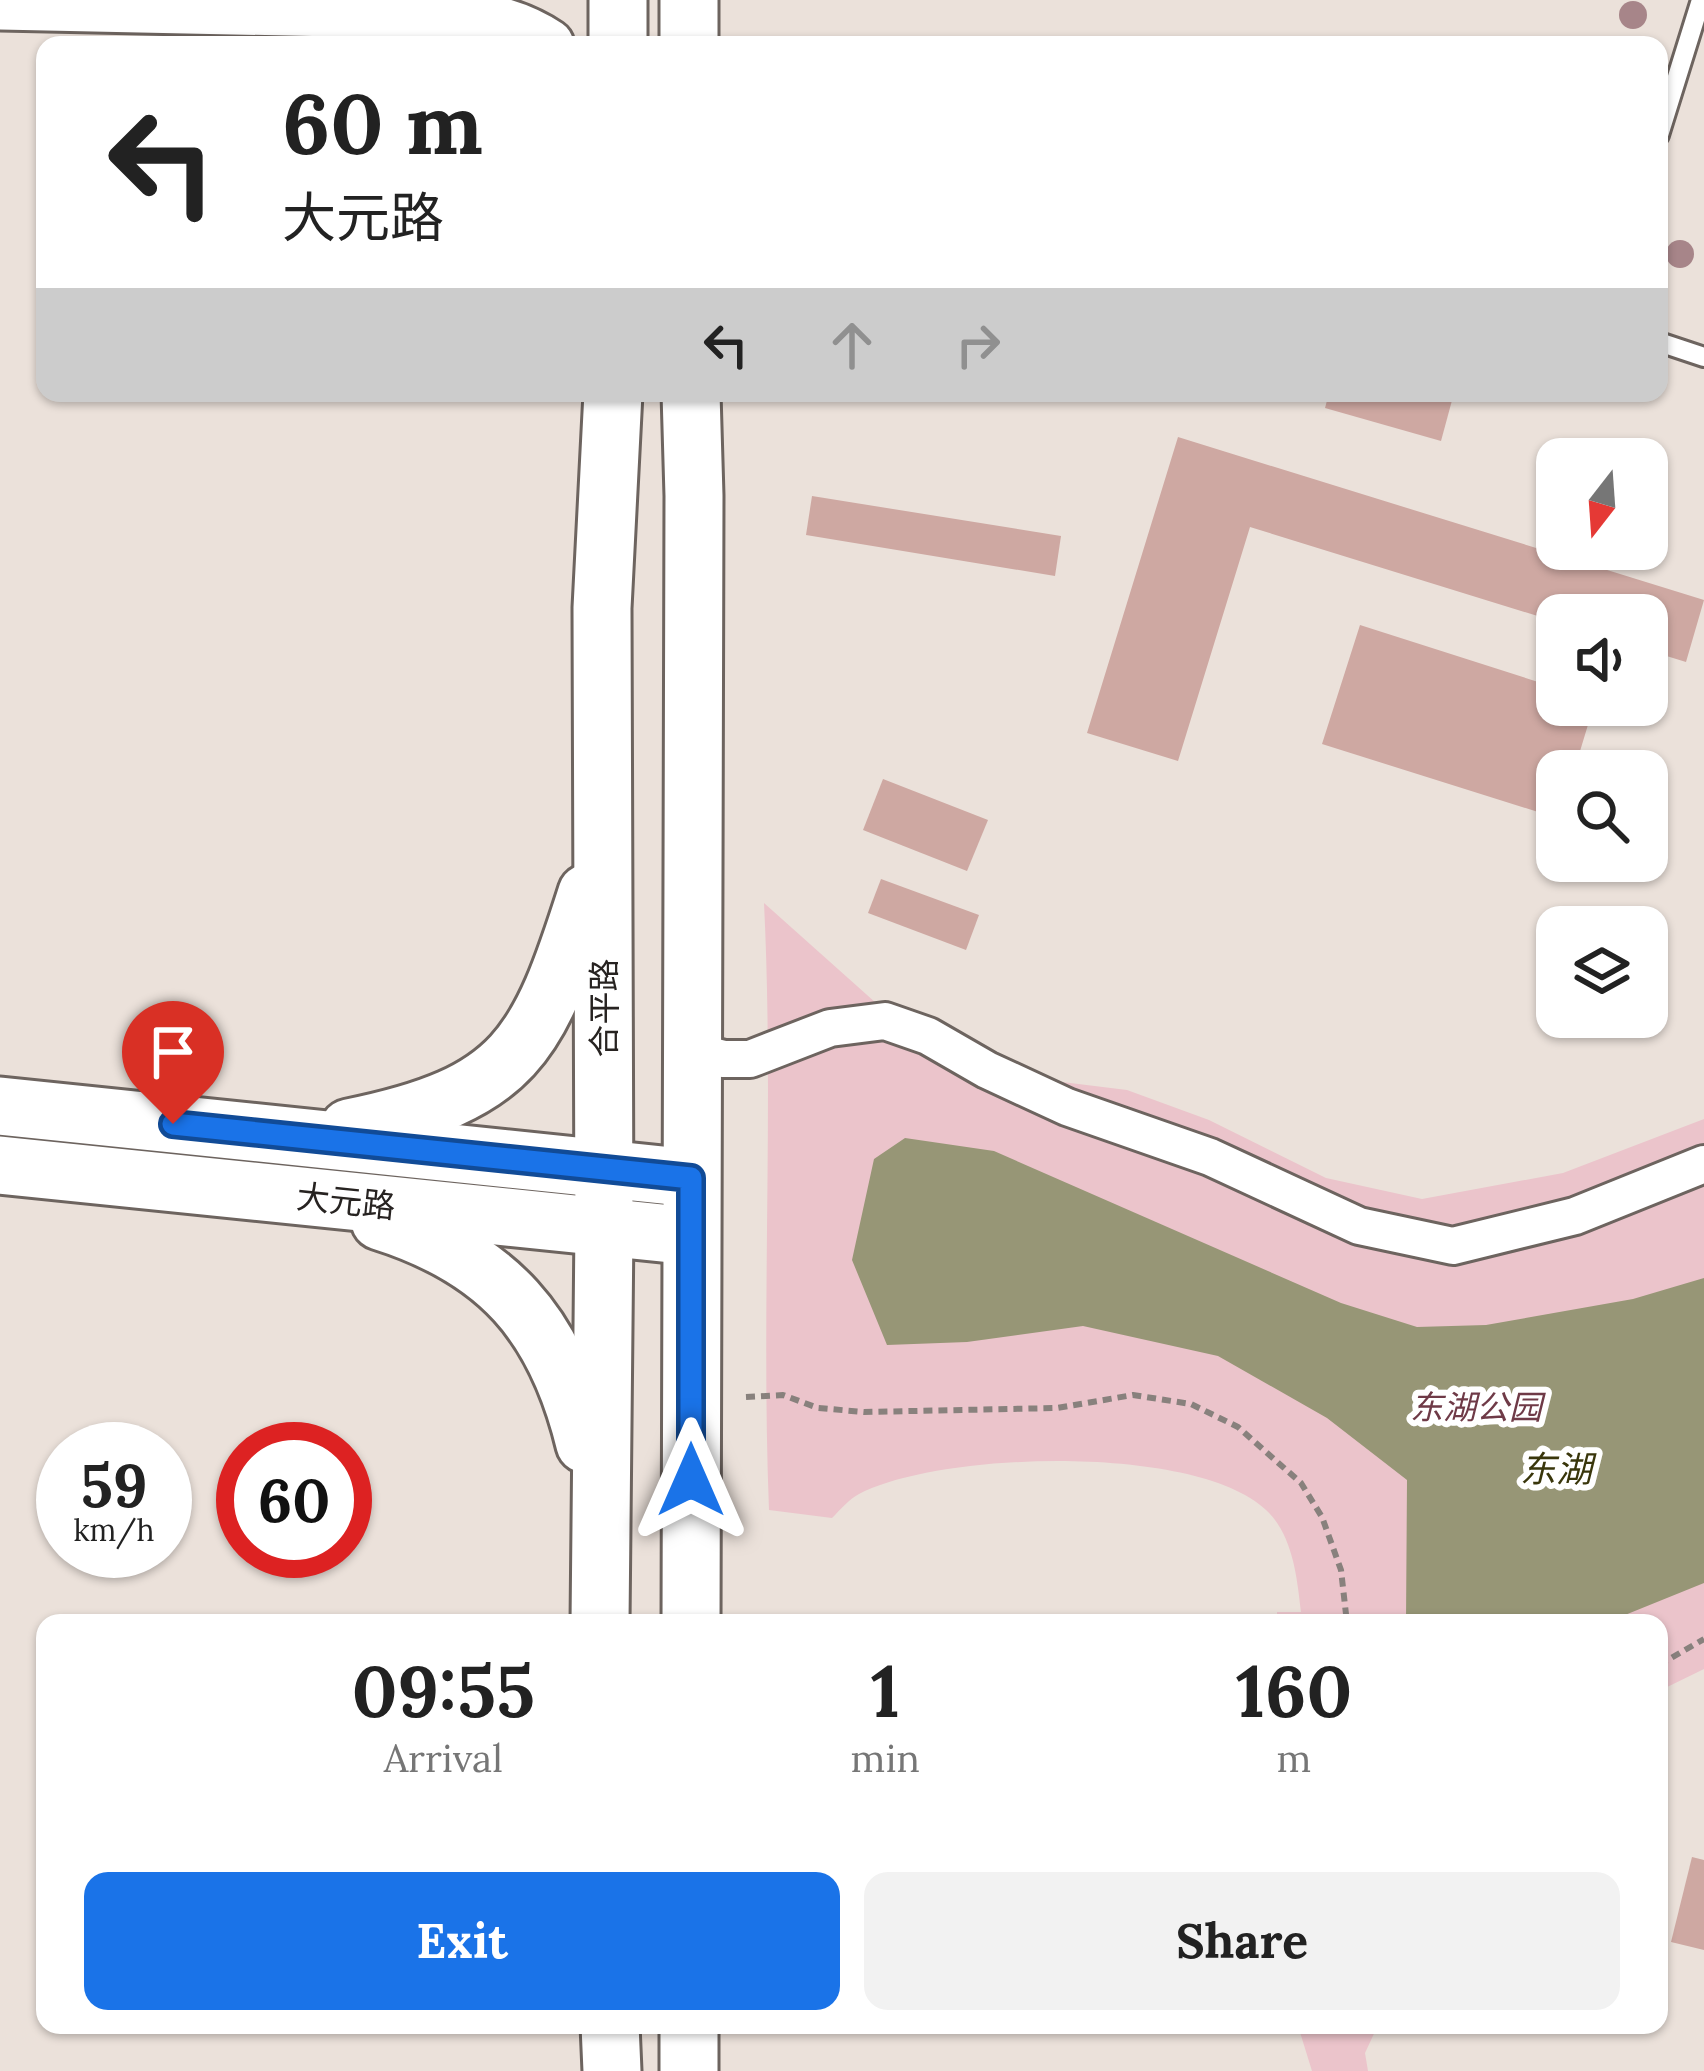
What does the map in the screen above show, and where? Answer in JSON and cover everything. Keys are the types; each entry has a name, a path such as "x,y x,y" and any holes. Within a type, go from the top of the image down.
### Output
{"main road":[{"path":"618,0 618,36"},
{"path":"689,0 689,36"},
{"name":"合平路","path":"600,1614 602,608 613,402"},
{"path":"691,402 691,1614"},
{"path":"303,1138 429,1109 480,1084 519,1053 548,1005 602,843"},
{"name":"大元路","path":"0,1106 691,1178"},
{"name":"大元路","path":"0,1165 692,1236"},
{"path":"301,1196 392,1225 494,1276 530,1317 563,1371 601,1509"},
{"path":"610,2034 612,2071"},
{"path":"689,2034 689,2071"}],"street":[{"path":"0,4 429,14 490,19 535,36"},
{"path":"691,1051 750,1059 830,1028 885,1021 928,1036 1067,1107 1210,1157 1359,1226 1453,1246 1575,1216 1704,1164"}],"lane":[{"path":"1668,106 1701,0"},
{"path":"1668,345 1704,357"}],"path":[{"path":"746,1397 783,1395 818,1408 864,1412 1057,1408 1133,1395 1191,1405 1238,1426 1301,1483 1322,1517 1340,1570 1346,1614"},
{"path":"1668,1660 1704,1640"}],"green space":[{"name":"东湖公园","path":"764,903 876,1003 921,1013 985,1054 1046,1080 1127,1090 1209,1120 1326,1178 1422,1199 1563,1173 1704,1119 1704,1669 1668,1687 1668,1614 1277,1614 1301,1612 1292,1558 1275,1520 1232,1489 1185,1474 1067,1461 1006,1463 897,1480 855,1496 832,1518 769,1510"},
{"path":"1301,2034 1374,2034 1365,2053 1368,2071 1312,2071"}],"water":[{"name":"东湖","path":"905,1138 994,1151 1341,1303 1417,1327 1486,1325 1633,1299 1704,1278 1704,1583 1627,1614 1406,1614 1407,1480 1327,1418 1218,1356 1083,1326 967,1342 887,1345 852,1260 874,1159"}],"building":[{"path":"1327,402 1452,402 1441,441 1325,408"},
{"path":"1178,437 1536,548 1536,570 1607,570 1704,600 1686,662 1668,656 1668,594 1536,594 1536,616 1250,527 1178,761 1087,733"},
{"path":"812,496 1061,536 1055,576 806,535"},
{"path":"1360,625 1536,681 1536,726 1588,726 1580,750 1536,750 1536,811 1322,744"},
{"path":"883,779 988,820 967,871 863,830"},
{"path":"881,879 979,915 966,950 868,913"},
{"path":"1692,1857 1704,1860 1704,1950 1671,1942"}],"route":[{"path":"173,1124 691,1178 691,1480"}]}
